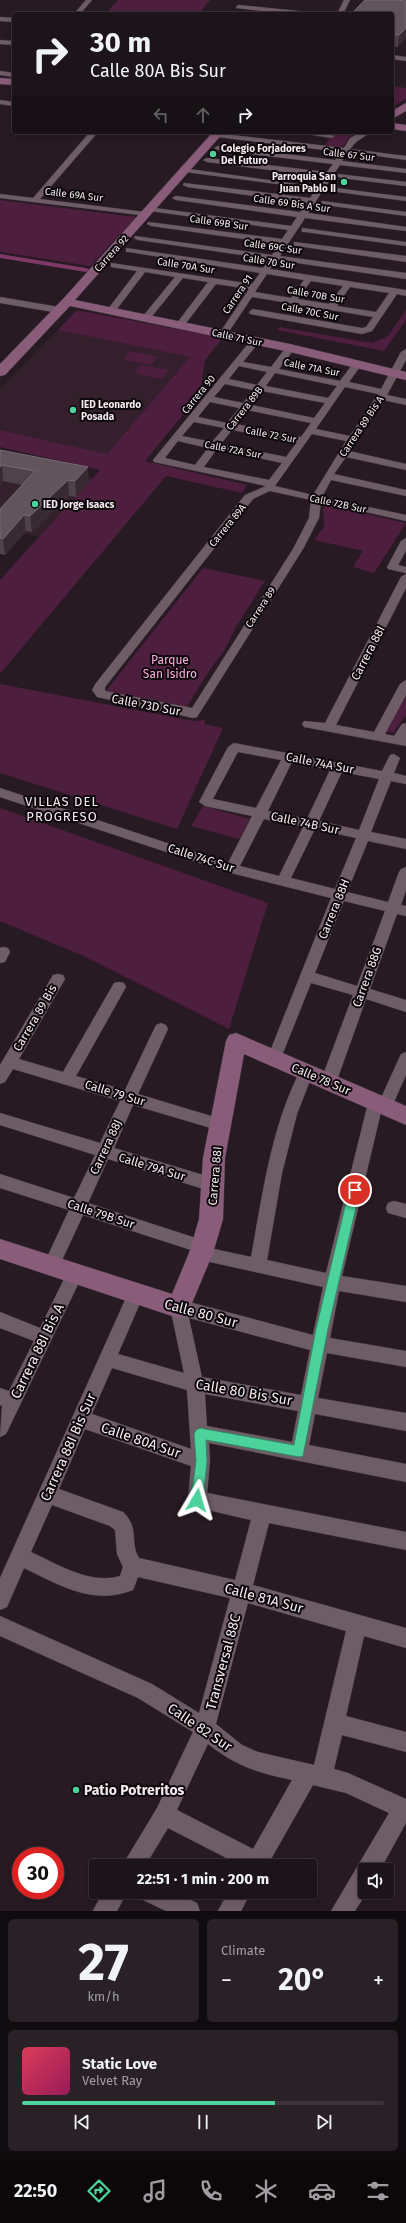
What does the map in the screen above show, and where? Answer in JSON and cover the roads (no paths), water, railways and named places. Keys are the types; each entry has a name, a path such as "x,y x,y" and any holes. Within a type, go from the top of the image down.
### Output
{"street":[{"path":"79,12 89,0"},
{"path":"235,12 242,0"},
{"path":"341,12 347,0"},
{"path":"238,7 289,12"},
{"path":"0,19 12,20"},
{"path":"0,42 12,43"},
{"path":"394,57 406,59"},
{"path":"0,73 12,75"},
{"path":"0,81 12,82"},
{"path":"3,102 12,96"},
{"path":"394,108 406,105"},
{"path":"399,122 406,105"},
{"path":"35,200 92,134"},
{"name":"Carrera 92","path":"0,372 149,216 185,170 217,134"},
{"path":"225,134 343,150"},
{"path":"315,134 331,136"},
{"name":"Carrera 91","path":"223,334 353,140 364,134"},
{"name":"Calle 67 Sur","path":"218,148 406,171"},
{"path":"352,151 406,158"},
{"path":"207,160 329,175"},
{"path":"185,170 314,187"},
{"path":"341,176 406,184"},
{"path":"186,185 312,201"},
{"path":"330,189 406,199"},
{"name":"Calle 69A Sur","path":"0,196 149,216 289,228"},
{"name":"Calle 69 Bis A Sur","path":"176,198 406,229"},
{"path":"325,203 406,214"},
{"name":"Calle 69B Sur","path":"149,216 284,242"},
{"path":"306,230 406,244"},
{"name":"Calle 69C Sur","path":"138,238 406,276"},
{"path":"297,244 406,259"},
{"name":"Calle 70 Sur","path":"129,250 406,292"},
{"name":"Calle 70A Sur","path":"114,265 214,281 252,290"},
{"path":"111,311 142,270"},
{"path":"146,318 180,276"},
{"path":"292,301 309,278"},
{"path":"180,325 214,281"},
{"path":"332,307 348,284"},
{"name":"Calle 70B Sur","path":"252,290 292,301 378,315"},
{"path":"378,315 395,291"},
{"name":"Calle 71 Sur","path":"0,300 111,311 290,348 400,374"},
{"name":"Calle 70C Sur","path":"253,312 362,332 369,329 378,315"},
{"name":"Carrera 90","path":"158,460 255,341"},
{"name":"Carrera 89B","path":"197,469 290,348"},
{"name":"Carrera 89 Bis A","path":"316,499 328,476 352,439 383,394 400,374 406,353"},
{"name":"Calle 71A Sur","path":"236,363 343,384 383,394 406,402"},
{"name":"Carrera 89A","path":"98,690 249,497 271,486 357,364"},
{"path":"222,381 331,401"},
{"path":"208,399 317,421"},
{"name":"Calle 72 Sur","path":"192,419 303,440"},
{"path":"310,431 352,439"},
{"name":"Calle 72A Sur","path":"176,438 289,461"},
{"path":"343,453 406,466"},
{"name":"Calle 72B Sur","path":"158,460 271,486 316,499 406,518"},
{"path":"328,476 406,493"},
{"name":"Carrera 89","path":"196,711 298,549 314,518 316,499"},
{"path":"406,542 392,567 406,570"},
{"name":"Carrera 88I","path":"329,728 406,577"},
{"path":"377,737 406,684"},
{"name":"Calle 73D Sur","path":"98,690 106,696 193,714 196,711"},
{"path":"308,724 402,741 406,727"},
{"name":"Calle 74A Sur","path":"205,802 234,747 406,780"},
{"path":"232,869 289,757"},
{"name":"Carrera 88H","path":"274,1059 394,758"},
{"path":"283,882 338,767"},
{"name":"Calle 74C Sur","path":"0,792 232,869 399,910"},
{"name":"Calle 74B Sur","path":"205,802 406,844"},
{"name":"Carrera 88G","path":"328,1083 361,992 399,910 406,872"},
{"path":"307,976 406,1006"},
{"name":"Carrera 89 Bis","path":"0,1078 58,980"},
{"path":"67,1079 119,987"},
{"name":"Carrera 88J","path":"51,1266 161,1029"},
{"name":"Carrera 88I","path":"178,1308 201,1250 211,1219 214,1158 236,1041"},
{"name":"Calle 78 Sur","path":"236,1041 328,1083 406,1116"},
{"path":"299,1452 332,1282 380,1105 406,1058"},
{"name":"Calle 79 Sur","path":"10,1062 221,1125"},
{"path":"258,1265 274,1173 289,1114 306,1073"},
{"name":"Calle 79A Sur","path":"0,1119 212,1185"},
{"name":"Calle 79B Sur","path":"0,1181 201,1250 332,1282 406,1294"},
{"name":"Calle 80 Sur","path":"0,1249 178,1308 319,1344 406,1359"},
{"name":"Carrera 88I Bis A","path":"0,1428 6,1399 44,1337 75,1274"},
{"name":"Carrera 88I Bis Sur","path":"0,1600 136,1294"},
{"path":"178,1308 195,1384 200,1434 201,1461 197,1500 262,1514 406,1541"},
{"path":"0,1320 44,1337"},
{"name":"Calle 80 Bis Sur","path":"107,1359 195,1384 406,1422"},
{"name":"Calle 80A Sur","path":"81,1419 201,1461"},
{"path":"200,1434 406,1473"},
{"path":"19,1556 90,1586 104,1589 119,1587 126,1583 130,1560 124,1526 116,1519 47,1494"},
{"name":"Transversal 88C","path":"137,1859 164,1814 205,1728 243,1592 262,1514"},
{"name":"Calle 81A Sur","path":"130,1560 358,1623 406,1638"},
{"path":"259,1859 315,1774 335,1723 358,1623"},
{"name":"Calle 82 Sur","path":"0,1626 144,1691 205,1728 235,1752 256,1762 315,1774 348,1783 404,1809"},
{"path":"335,1723 406,1742"},
{"path":"372,1863 404,1809"},
{"path":"164,1814 247,1859"},
{"path":"342,1911 358,1887"},
{"path":"104,1911 112,1899"},
{"path":"165,1899 189,1911"},
{"path":"229,1911 236,1899"}],"waterway":[{"path":"0,256 86,270"}],"place":[{"name":"Colegio Forjadores Del Futuro","path":"213,154"},
{"name":"Parroquia San Juan Pablo II","path":"344,182"},
{"name":"IED Leonardo Posada","path":"73,410"},
{"name":"IED Jorge Isaacs","path":"35,504"},
{"name":"Patio Potreritos","path":"76,1790"}],"district":[{"name":"VILLAS DEL PROGRESO","path":"62,808"}],"park label":[{"name":"Parque San Isidro","path":"170,667"}]}
